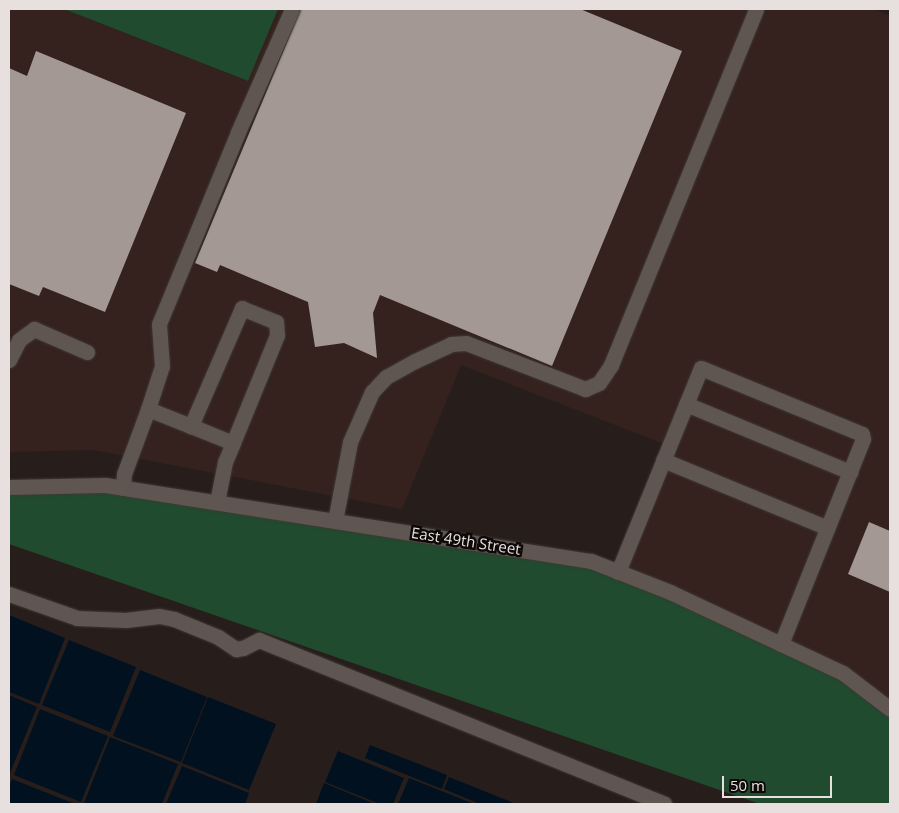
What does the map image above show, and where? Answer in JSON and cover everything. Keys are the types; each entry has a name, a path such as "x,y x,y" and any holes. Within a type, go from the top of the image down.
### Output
{"street":[{"path":"123,488 124,474 162,366 159,324 238,132 292,9"},
{"path":"335,521 350,442 368,398 386,377 415,361 451,344 466,343 585,389 599,383 610,365 756,9"},
{"path":"191,426 242,308 276,322 277,335 225,462 217,502"},
{"path":"9,360 19,340 34,329 87,352"},
{"path":"618,572 699,370 703,368 862,434 863,439 781,644"},
{"path":"686,404 850,472"},
{"path":"148,409 233,443"},
{"path":"663,460 828,528"},
{"name":"East 49th Street","path":"9,487 105,485 591,561 670,592 842,673 890,709"},
{"path":"9,594 77,618 126,620 159,616 174,619 218,637 236,649 243,648 259,640 664,804"}],"shaded area":[{"path":"9,9 64,9 247,81 278,9 874,9 890,16 890,709 618,572 619,548 664,444 461,365 402,509 94,450 9,452"}],"green space":[{"path":"64,9 278,9 248,81"},
{"path":"105,485 591,561 781,644 890,709 890,804 760,804 9,544 9,487"}],"water":[{"path":"9,615 65,638 39,704 9,692"},
{"path":"69,640 136,667 110,732 42,705"},
{"path":"140,670 207,697 181,762 113,736"},
{"path":"9,695 37,707 10,773 9,772"},
{"path":"208,697 276,724 249,790 182,763"},
{"path":"40,709 108,736 81,802 14,775"},
{"path":"110,737 178,764 162,804 84,803"},
{"path":"370,745 447,775 442,789 365,758"},
{"path":"338,751 404,778 393,804 380,804 325,782"},
{"path":"182,766 249,793 245,804 166,804"},
{"path":"449,777 516,804 480,804 444,789"},
{"path":"409,778 474,804 398,804"},
{"path":"12,779 75,804 9,804 9,787"},
{"path":"324,783 375,804 316,804"}],"building":[{"path":"301,9 580,9 682,51 552,366 380,295 373,313 377,358 344,343 315,347 308,302 220,265 217,272 195,263"},
{"path":"36,51 186,113 105,312 43,287 39,296 9,284 9,68 27,76"},
{"path":"869,522 890,531 890,592 848,574"}]}
